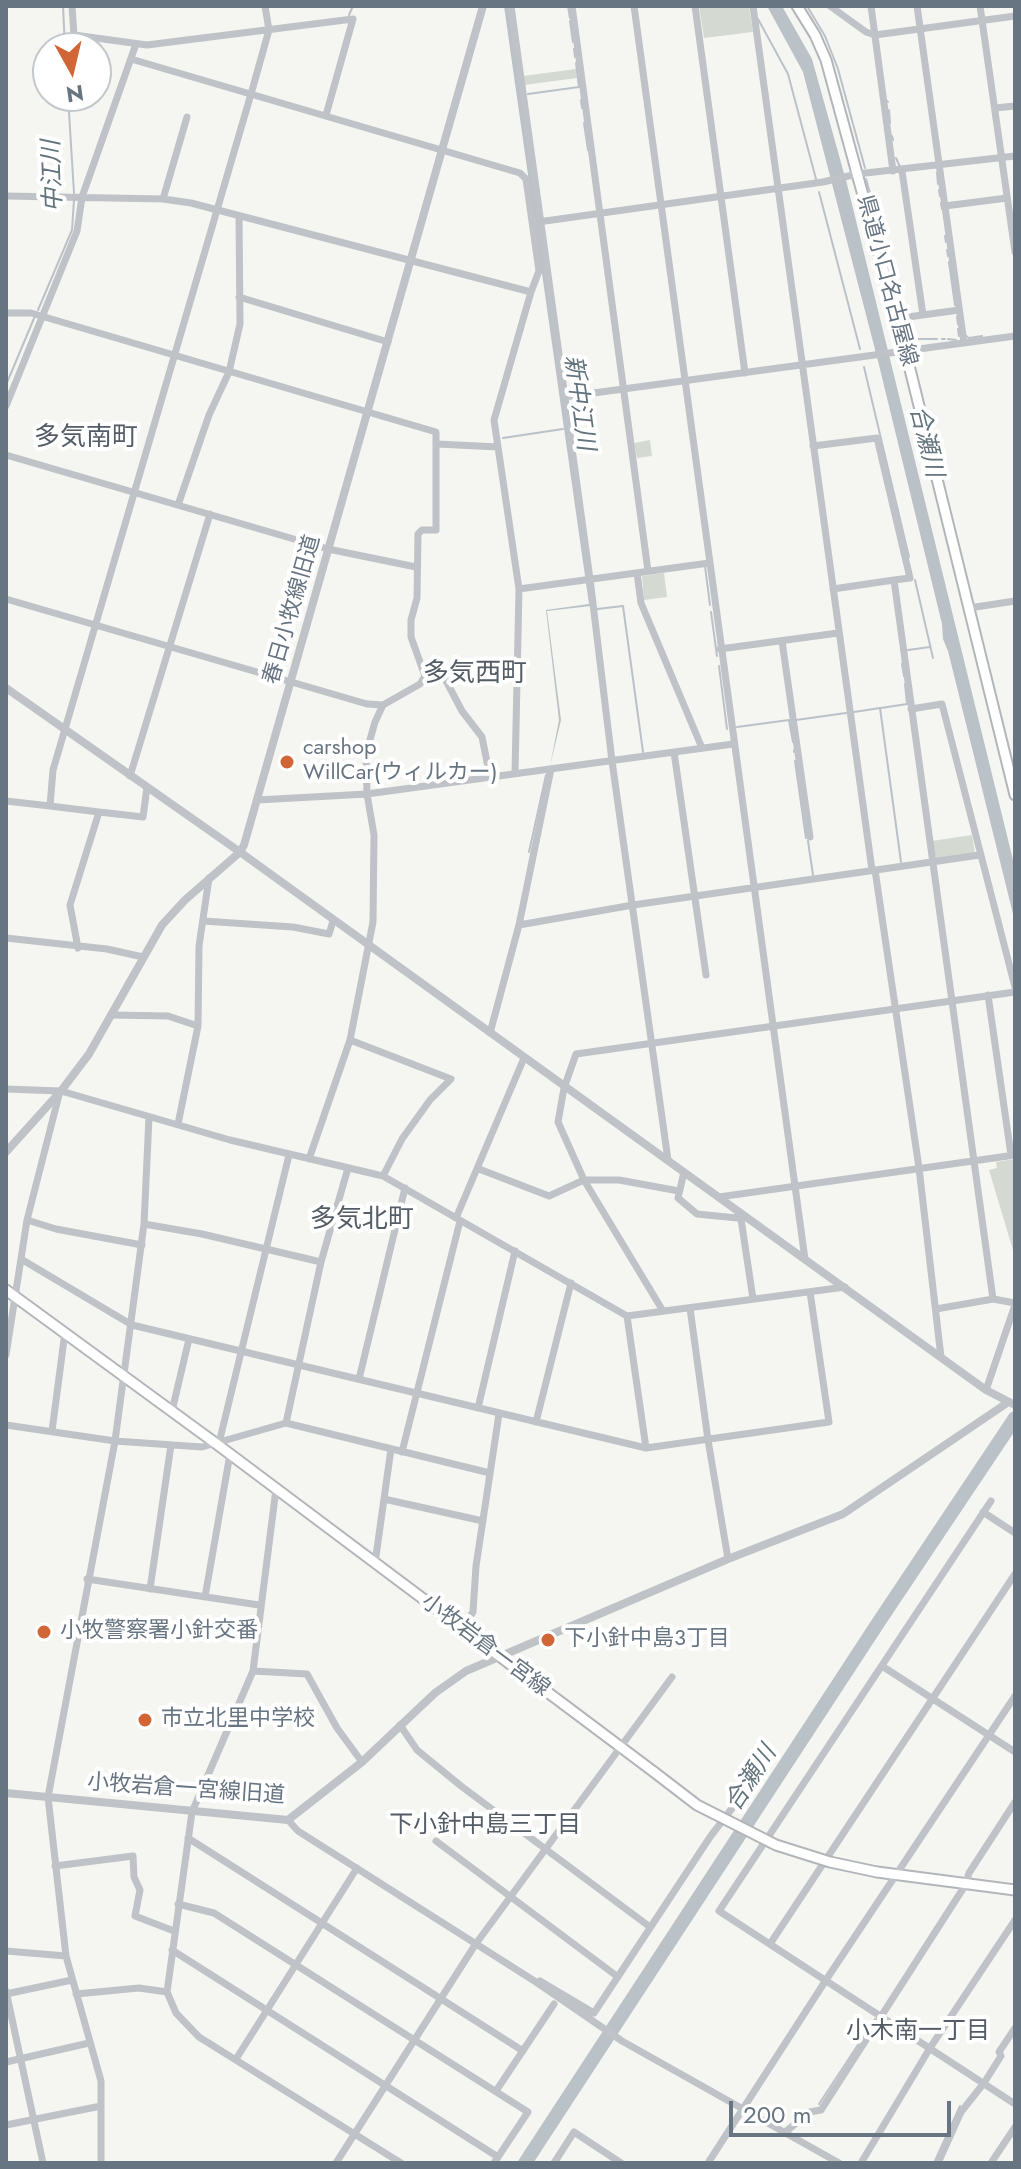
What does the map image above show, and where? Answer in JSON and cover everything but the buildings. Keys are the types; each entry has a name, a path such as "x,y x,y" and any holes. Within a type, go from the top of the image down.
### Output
{"main road":[{"name":"県道小口名古屋線","path":"797,6 826,60 1015,795"},
{"name":"小牧岩倉一宮線","path":"9,1295 125,1376 697,1805 776,1845 830,1862 895,1875 1015,1890"}],"street":[{"path":"72,6 74,35 147,45 353,19 326,115"},
{"path":"50,806 53,770 269,30 265,6"},
{"name":"春日小牧線旧道","path":"240,852 292,682 483,6"},
{"path":"511,6 536,222 564,397 668,1160"},
{"path":"572,6 648,571"},
{"path":"634,6 805,1259"},
{"path":"695,6 745,373"},
{"path":"753,6 838,633 919,1168 941,1357"},
{"path":"830,6 875,35 1015,16"},
{"path":"871,6 893,171"},
{"path":"917,6 964,343"},
{"path":"980,6 1015,252"},
{"path":"6,406 77,231 82,197 136,44"},
{"path":"131,59 520,173 526,179 536,222 539,271 494,420 519,589 515,773"},
{"path":"995,108 1015,106"},
{"path":"163,199 187,117"},
{"path":"536,222 826,182 854,175 1015,156"},
{"path":"902,171 923,315"},
{"path":"6,196 163,199 218,209 531,292"},
{"path":"945,206 1007,198"},
{"path":"178,505 209,415 229,372 240,324 239,217"},
{"path":"239,297 388,342"},
{"path":"908,317 959,310"},
{"path":"6,313 31,313 436,432 436,530 422,530 418,534 417,598 411,620 411,637 425,676"},
{"path":"564,397 1015,336"},
{"path":"813,446 877,438 910,578 833,589"},
{"path":"437,444 498,447"},
{"path":"6,455 328,549 416,567"},
{"path":"130,776 210,514"},
{"path":"519,589 709,563"},
{"path":"637,573 641,603 702,748"},
{"path":"894,580 993,1299"},
{"path":"6,599 367,704 383,705 420,684 425,676"},
{"path":"969,608 1015,601"},
{"path":"720,649 838,633"},
{"path":"782,641 810,837"},
{"path":"425,676 443,675 462,711 482,737 490,777"},
{"path":"6,688 240,852 986,1390 1011,1404"},
{"path":"663,1311 584,1180 558,1122 564,1088 576,1054 1015,989 942,704 911,709"},
{"path":"309,1159 350,1040 373,922 374,835 367,794 366,754 383,705"},
{"path":"257,800 367,794 733,744"},
{"path":"674,752 706,975"},
{"path":"490,1033 519,925 551,769"},
{"path":"6,801 143,817 147,787"},
{"path":"78,948 70,905 99,812"},
{"path":"6,1152 61,1091 89,1054 143,957 171,914 240,852"},
{"path":"519,925 695,895 980,855"},
{"path":"178,1124 198,1026 199,946 209,878"},
{"path":"203,921 293,927 329,934 333,921"},
{"path":"6,938 107,949 143,957"},
{"path":"719,1197 1013,1155 988,995"},
{"path":"111,1015 168,1016 198,1026"},
{"path":"350,1040 451,1079 430,1100 402,1139 383,1176"},
{"path":"402,1452 458,1220 524,1058"},
{"path":"6,1089 61,1091 289,1155 383,1176 627,1316 845,1287"},
{"path":"6,1355 9,1295 21,1259 27,1220 61,1091"},
{"path":"101,2163 101,2081 66,1956 48,1797 125,1376 144,1224 149,1117"},
{"path":"218,1445 289,1155"},
{"path":"286,1423 321,1262 348,1168"},
{"path":"479,1169 549,1196 584,1180 619,1180 679,1191"},
{"path":"684,1172 678,1198 697,1214 737,1218 740,1212"},
{"path":"359,1379 405,1188"},
{"path":"740,1212 753,1299"},
{"path":"27,1220 56,1229 142,1245"},
{"path":"144,1224 321,1262"},
{"path":"478,1408 515,1251"},
{"path":"21,1259 132,1325 646,1448 829,1422 810,1292"},
{"path":"536,1422 571,1283"},
{"path":"936,1309 993,1299 1015,1304 986,1390"},
{"path":"690,1308 728,1559"},
{"path":"627,1316 646,1448"},
{"path":"52,1431 65,1332"},
{"path":"172,1411 189,1339"},
{"name":"小牧岩倉一宮線旧道","path":"6,1793 288,1820 362,1762 400,1725 456,1679 498,1657 728,1559 843,1514 1011,1404"},
{"path":"462,1629 473,1612 476,1566 499,1414"},
{"path":"6,1425 115,1441 202,1447 218,1445 286,1423 490,1473"},
{"path":"150,1589 171,1445"},
{"path":"375,1563 391,1449"},
{"path":"205,1597 230,1454"},
{"path":"276,1489 253,1671 192,1812 167,1992 176,2013 199,2037 401,2163"},
{"path":"384,1499 483,1521"},
{"path":"991,1501 719,1911 1015,2104"},
{"path":"983,1512 1015,1533"},
{"path":"770,1944 1015,1574"},
{"path":"87,1579 259,1605"},
{"path":"882,1666 1015,1752"},
{"path":"253,1671 307,1674 337,1728 362,1762"},
{"path":"336,2163 475,1945 672,1677"},
{"path":"708,2163 1015,1696"},
{"path":"400,1725 417,1750 650,1927"},
{"path":"536,1982 541,1981 594,2013 710,1837 762,1769 765,1770"},
{"path":"784,2133 810,2112 821,2110 1015,1802"},
{"path":"288,1820 298,1831 536,1982 622,2041 839,2163"},
{"path":"188,1838 523,2051"},
{"path":"436,1841 618,1977"},
{"path":"55,1866 133,1856 134,1877 140,1890 135,1916 174,1931"},
{"path":"236,2059 357,1868"},
{"path":"172,1950 386,2084 496,2160 528,2112 214,1913 178,1904"},
{"path":"861,2163 930,2048 1015,1920"},
{"path":"6,1951 66,1956"},
{"path":"43,2163 6,1993 72,1980"},
{"path":"76,1994 139,1988 167,1992"},
{"path":"496,2091 554,2004"},
{"path":"938,2163 961,2112 984,2083 1015,2028"},
{"path":"6,2062 89,2043"},
{"path":"6,2125 101,2106"},
{"path":"991,2163 1015,2127"},
{"path":"554,2163 574,2132 621,2163"}],"shaded area":[{"path":"504,6 508,6 591,606 547,611 561,720 550,766 559,720 546,610 589,604"},
{"path":"699,6 749,6 753,32 704,38"},
{"path":"767,6 782,6 812,59 847,184 1015,868 1015,922 943,639 942,624 878,361 803,72"},
{"path":"576,69 577,78 524,85 523,76"},
{"path":"650,440 652,456 637,458 634,443"},
{"path":"664,573 667,597 644,600 642,576"},
{"path":"972,835 975,853 936,859 932,841"},
{"path":"1015,1159 1015,1257 989,1170 997,1168 996,1162"}],"waterway":[{"name":"中江川","path":"63,6 64,32"},
{"path":"349,15 353,6"},
{"path":"568,6 570,18"},
{"path":"807,6 825,36 838,69 865,168"},
{"path":"758,19 788,74 816,179"},
{"path":"570,21 573,42"},
{"path":"574,49 575,57"},
{"path":"528,94 579,87 576,63"},
{"path":"581,100 582,108"},
{"path":"889,110 890,123"},
{"name":"中江川","path":"69,112 74,193"},
{"path":"584,123 588,150"},
{"path":"892,136 893,140"},
{"path":"896,158 900,167"},
{"path":"937,173 938,184"},
{"path":"866,179 912,339 937,339"},
{"path":"939,190 940,196"},
{"path":"819,192 860,349"},
{"name":"中江川","path":"38,310 72,230 74,200"},
{"path":"941,203 942,209"},
{"path":"945,236 946,242"},
{"path":"947,250 948,256"},
{"path":"949,262 955,305"},
{"name":"中江川","path":"6,385 35,316"},
{"path":"957,317 958,324"},
{"path":"958,329 959,336"},
{"path":"965,335 969,338 982,336"},
{"path":"948,339 956,340"},
{"path":"864,367 909,557"},
{"path":"503,438 563,429"},
{"path":"705,566 710,605"},
{"path":"915,580 933,658"},
{"path":"597,609 623,606 643,752"},
{"path":"711,612 717,656"},
{"path":"908,650 930,647"},
{"path":"902,664 904,676"},
{"path":"719,666 727,729"},
{"path":"881,708 907,704 905,684"},
{"path":"854,712 880,708 901,862"},
{"path":"796,720 846,713"},
{"path":"737,727 789,720 793,742"},
{"path":"795,761 806,838"},
{"name":"新中江川","path":"529,852 546,775"},
{"path":"808,841 813,875"},
{"name":"合瀬川","path":"525,2163 1015,1418"},
{"path":"819,2104 875,2019"},
{"path":"934,2163 960,2106"}],"place":[{"name":"carshop WillCar(ウィルカー)","path":"287,762"},
{"name":"小牧警察署小針交番","path":"44,1632"},
{"name":"下小針中島3丁目","path":"548,1640"},
{"name":"市立北里中学校","path":"145,1720"}],"district":[{"name":"多気南町","path":"86,439"},
{"name":"多気西町","path":"475,675"},
{"name":"多気北町","path":"362,1221"},
{"name":"下小針中島三丁目","path":"485,1826"},
{"name":"小木南一丁目","path":"918,2032"}]}
